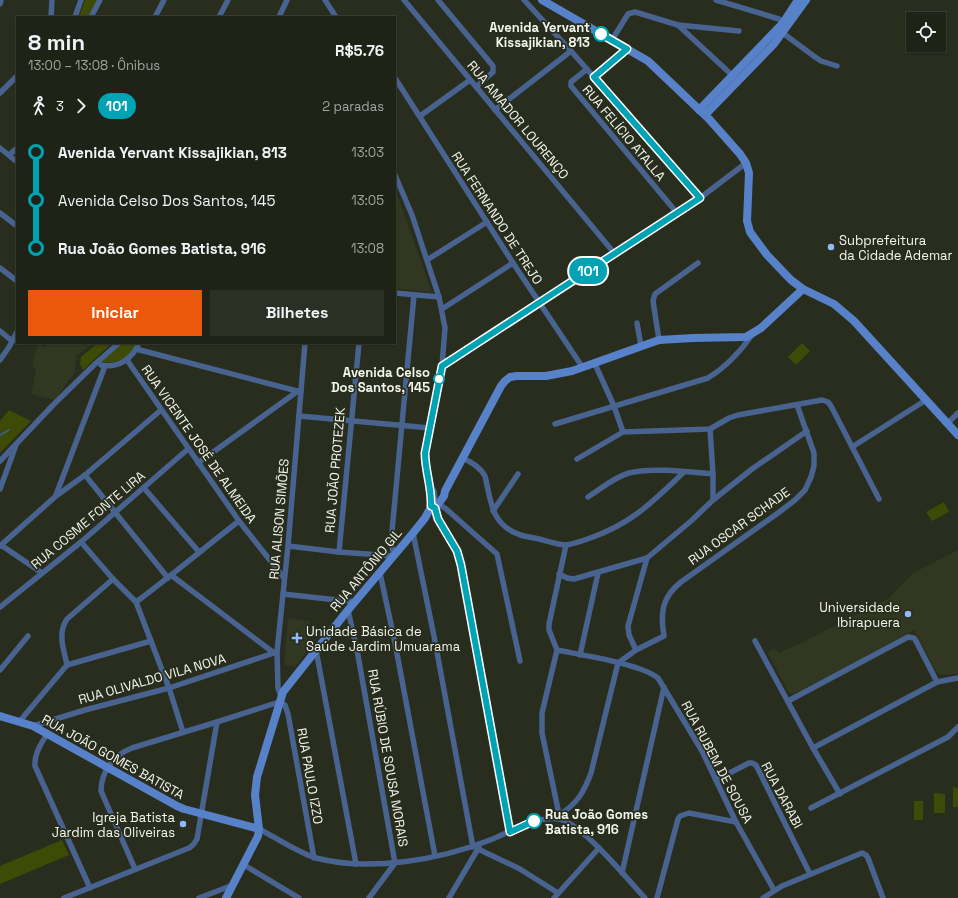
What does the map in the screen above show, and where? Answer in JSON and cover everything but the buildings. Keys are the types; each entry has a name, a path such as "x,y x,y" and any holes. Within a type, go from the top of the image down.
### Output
{"street":[{"path":"0,4 1,0"},
{"path":"51,16 52,0"},
{"path":"75,16 81,0"},
{"path":"92,16 100,0"},
{"path":"156,16 164,0"},
{"path":"220,16 228,0"},
{"path":"279,16 287,0"},
{"path":"325,0 335,16"},
{"name":"RUA AMADOR LOURENÇO","path":"404,0 614,254"},
{"path":"524,0 571,51 700,198"},
{"path":"542,0 655,66 730,142 746,163 749,173 746,212 750,232 776,266 803,289 834,304 854,321 958,435"},
{"path":"716,0 779,19 783,28 815,57 821,61 837,66"},
{"path":"783,28 792,0"},
{"path":"788,15 798,0"},
{"path":"702,113 783,28 806,0"},
{"path":"439,1 493,66 493,72 476,87"},
{"path":"612,40 627,15 631,12 678,25 739,31"},
{"path":"678,25 735,78"},
{"path":"594,77 627,49"},
{"path":"495,110 571,51"},
{"name":"RUA FELÍCIO ATALLA","path":"587,69 571,82 571,86 677,213"},
{"path":"0,93 16,77"},
{"name":"RUA FERNANDO DE TREJO","path":"396,80 513,263 583,368"},
{"path":"420,116 470,80"},
{"path":"0,148 16,161"},
{"path":"9,156 16,149"},
{"path":"442,366 700,198 746,163"},
{"path":"396,177 412,215 440,298 442,309 445,334 442,366 425,453 425,465 430,485 434,491 438,519 457,551 461,565 510,832"},
{"path":"396,184 401,187"},
{"path":"0,213 16,225"},
{"path":"427,260 487,222"},
{"path":"442,309 513,263"},
{"path":"658,340 653,301 655,294 698,263"},
{"path":"0,268 16,280"},
{"name":"RUA ANTÔNIO GIL","path":"226,898 258,836 259,829 256,805 257,777 280,699 290,682 348,610 425,518 429,516 444,496 445,491 494,397 505,381 510,377 558,374 583,368 658,340 738,338 752,334 761,328 803,289"},
{"path":"396,293 440,298"},
{"path":"288,546 394,556 391,542 414,294"},
{"path":"637,323 642,346"},
{"path":"0,332 12,342"},
{"path":"0,360 16,334"},
{"path":"555,424 708,378 718,372 742,349 752,334"},
{"path":"0,461 52,405 118,344"},
{"path":"95,364 105,366 127,360 138,344"},
{"name":"RUA ALISON SIMÕES","path":"280,699 276,652 288,546 305,344"},
{"name":"RUA JOÃO PROTEZEK","path":"339,552 359,344"},
{"path":"136,349 300,392"},
{"name":"RUA VICENTE JOSÉ DE ALMEIDA","path":"127,360 238,521 284,578"},
{"path":"595,364 614,406 623,432"},
{"path":"56,496 72,450 105,366"},
{"path":"198,463 300,392"},
{"path":"577,459 623,432 710,429 729,418 738,415 822,400 828,402 831,406 879,499"},
{"path":"852,447 926,400"},
{"name":"RUA OSCAR SCHADE","path":"636,650 664,636 662,614 669,594 675,587 778,513 805,490 814,466 814,453 798,405"},
{"path":"42,573 0,545 56,496 84,475 161,410"},
{"path":"947,424 958,413"},
{"path":"299,416 430,428"},
{"path":"710,429 713,500"},
{"path":"559,574 570,579 598,573 647,558 691,521 713,500 752,469 807,431"},
{"path":"0,489 17,443"},
{"name":"RUA COSME FONTE LIRA","path":"0,607 80,542 188,449"},
{"path":"463,458 479,467 483,472 493,511 499,521 506,528 518,534 566,545 610,531 627,522 644,510 684,472"},
{"path":"588,497 617,478 628,474 646,471 713,474"},
{"path":"493,511 518,474"},
{"path":"84,475 169,577 276,652"},
{"path":"144,488 199,552"},
{"path":"436,505 451,514 497,554 520,661"},
{"path":"136,602 238,521"},
{"path":"413,533 477,846 449,898"},
{"path":"80,542 136,602 169,688 183,732"},
{"path":"566,545 549,624 549,630 558,650 542,713 542,733 559,817 574,826 599,848 645,898"},
{"path":"559,817 578,800 585,788 591,773 618,663 636,650 629,635 628,626 647,558"},
{"path":"380,573 395,643 434,856"},
{"path":"580,655 598,573"},
{"path":"67,665 61,634 66,619 113,579"},
{"path":"283,594 355,602"},
{"name":"RUA RÚBIO DE SOUSA MORAIS","path":"348,610 395,863"},
{"path":"0,670 28,636"},
{"path":"788,701 908,637 914,638 916,641 937,682"},
{"path":"19,722 67,665 151,641"},
{"path":"755,641 813,748 840,794"},
{"path":"316,650 356,864"},
{"name":"RUA RUBEM DE SOUSA","path":"558,650 618,663 653,674 658,678 702,751 736,822 774,890"},
{"name":"RUA OLIVALDO VILA NOVA","path":"33,726 85,710 169,688 276,652"},
{"path":"813,748 937,682 958,678"},
{"path":"622,873 664,687"},
{"path":"135,869 102,796 101,784 115,757 122,751 217,722 280,699"},
{"name":"RUA PAULO IZZO","path":"280,699 285,705 288,714 314,858"},
{"name":"RUA JOÃO GOMES BATISTA","path":"0,716 33,726 177,806 259,829 314,858 356,864 395,863 477,846 534,821 559,817"},
{"path":"64,898 189,848 193,845 197,839 217,722"},
{"path":"811,808 948,737 958,727"},
{"path":"47,734 35,757 35,766 90,888"},
{"name":"RUA DARABI","path":"716,780 749,763 756,765 810,874"},
{"path":"657,898 680,816 690,813 736,822"},
{"path":"477,846 520,869 556,896 599,848"},
{"path":"763,898 774,890 864,853 868,858 883,898"},
{"path":"369,898 395,863"},
{"path":"244,865 299,898"},
{"path":"199,898 233,885"}],"shaded area":[{"path":"396,191 432,292 396,289"},
{"path":"38,344 44,347 47,344 93,344 76,356 75,372 55,400 31,394 36,369 32,366"},
{"name":"Universidade Ibirapuera","path":"958,550 958,674 941,675 937,673 914,630 794,694 789,693 767,652 775,648 778,653 799,644 889,598 913,573"},
{"name":"Unidade Básica de Saúde Jardim Umuarama","path":"288,618 310,621 305,654 295,667 284,665"}],"green space":[{"path":"85,0 102,0 94,16 79,16"},
{"path":"802,343 810,351 796,365 788,357"},
{"path":"97,344 111,344 83,370 80,364 81,357"},
{"path":"122,344 136,344 127,357 112,362 101,362"},
{"path":"9,410 31,421 0,453 0,421"},
{"path":"944,502 949,512 932,521 926,512"},
{"path":"953,787 958,788 958,807 953,807"},
{"path":"934,793 945,794 945,813 934,813"},
{"path":"914,801 923,801 923,820 914,820"},
{"path":"62,840 69,855 0,884 0,866"}],"waterway":[{"path":"0,435 9,430"}],"bus line":[{"name":"101","path":"534,821 510,832 461,565 457,551 438,519 435,508 432,508 431,506 430,485 425,465 425,453 442,366 700,198 594,77 627,49 601,34"}],"place":[{"name":"Avenida Yervant Kissajikian, 813","path":"601,34"},
{"name":"Subprefeitura da Cidade Ademar","path":"831,247"},
{"name":"Avenida Celso Dos Santos, 145","path":"439,379"},
{"name":"Universidade Ibirapuera","path":"908,614"},
{"name":"Unidade Básica de Saúde Jardim Umuarama","path":"297,638"},
{"name":"Rua João Gomes Batista, 916","path":"534,821"},
{"name":"Igreja Batista Jardim das Oliveiras","path":"183,824"}]}
